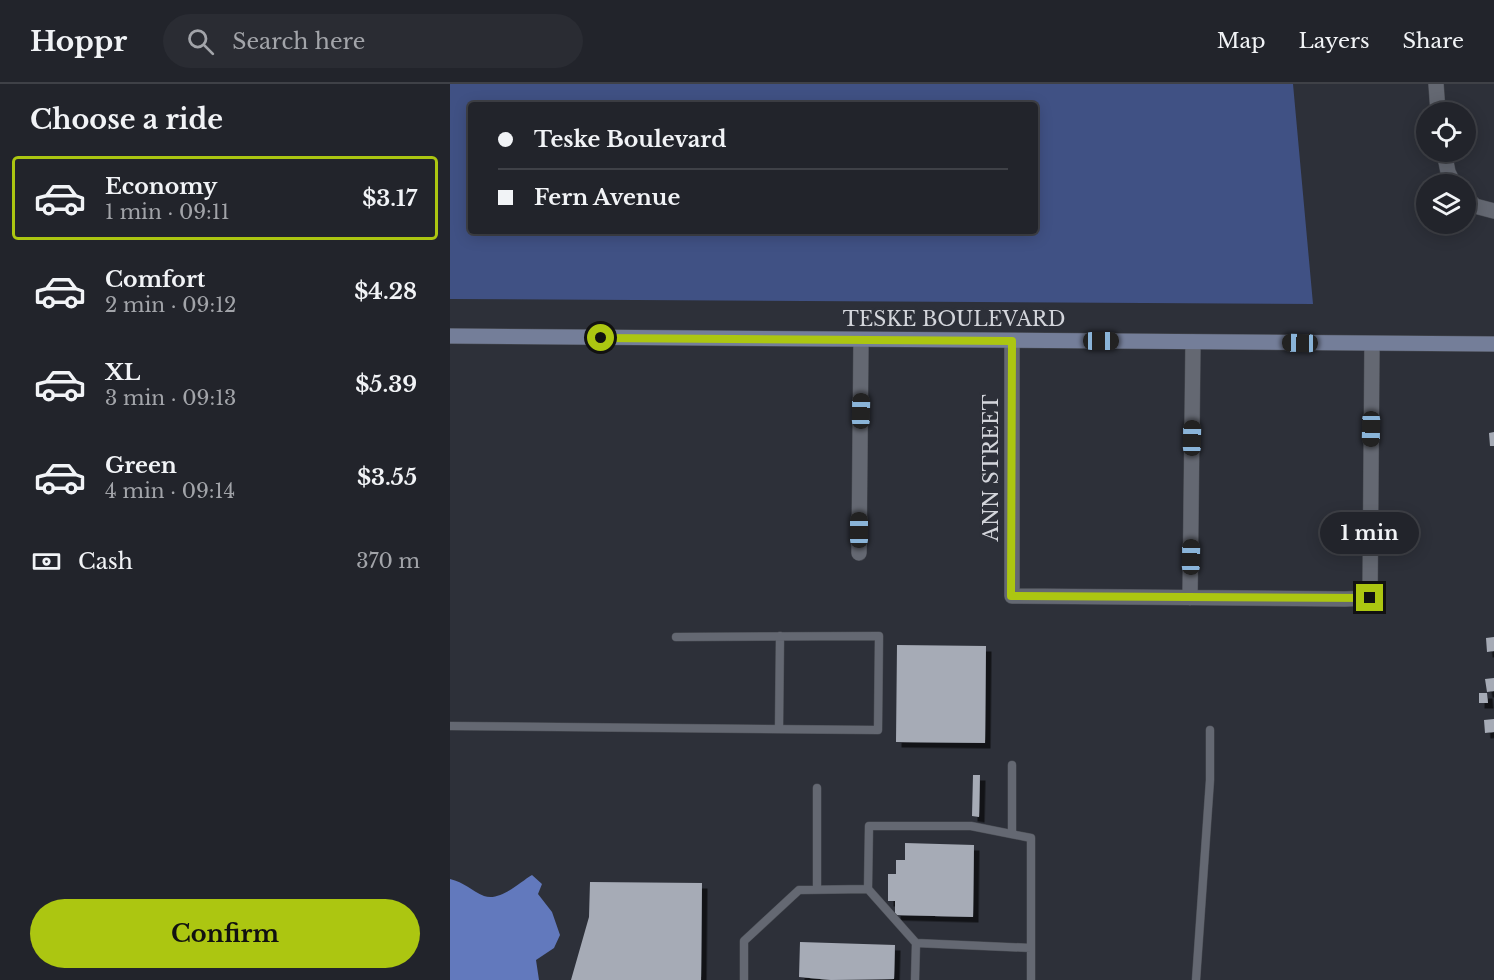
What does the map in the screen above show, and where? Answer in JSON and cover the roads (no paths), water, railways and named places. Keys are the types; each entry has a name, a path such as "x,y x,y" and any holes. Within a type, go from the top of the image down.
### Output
{"street":[{"path":"1436,84 1437,102"},
{"path":"1476,206 1494,211"},
{"name":"TESKE BOULEVARD","path":"450,336 1494,344"},
{"path":"859,553 861,340"},
{"name":"ANN STREET","path":"1012,341 1011,596 1190,598"},
{"path":"1193,342 1190,598 1370,598 1372,344"}],"lane":[{"path":"778,729 780,636"},
{"path":"450,726 878,730 879,636 676,637"},
{"path":"1196,980 1210,780 1210,730"},
{"path":"1012,765 1012,834"},
{"path":"817,788 817,889"},
{"path":"915,980 916,943 868,889 869,826 971,826 1030,838 1031,980"},
{"path":"744,980 744,940 799,890 868,889"},
{"path":"916,943 1031,948"}]}
